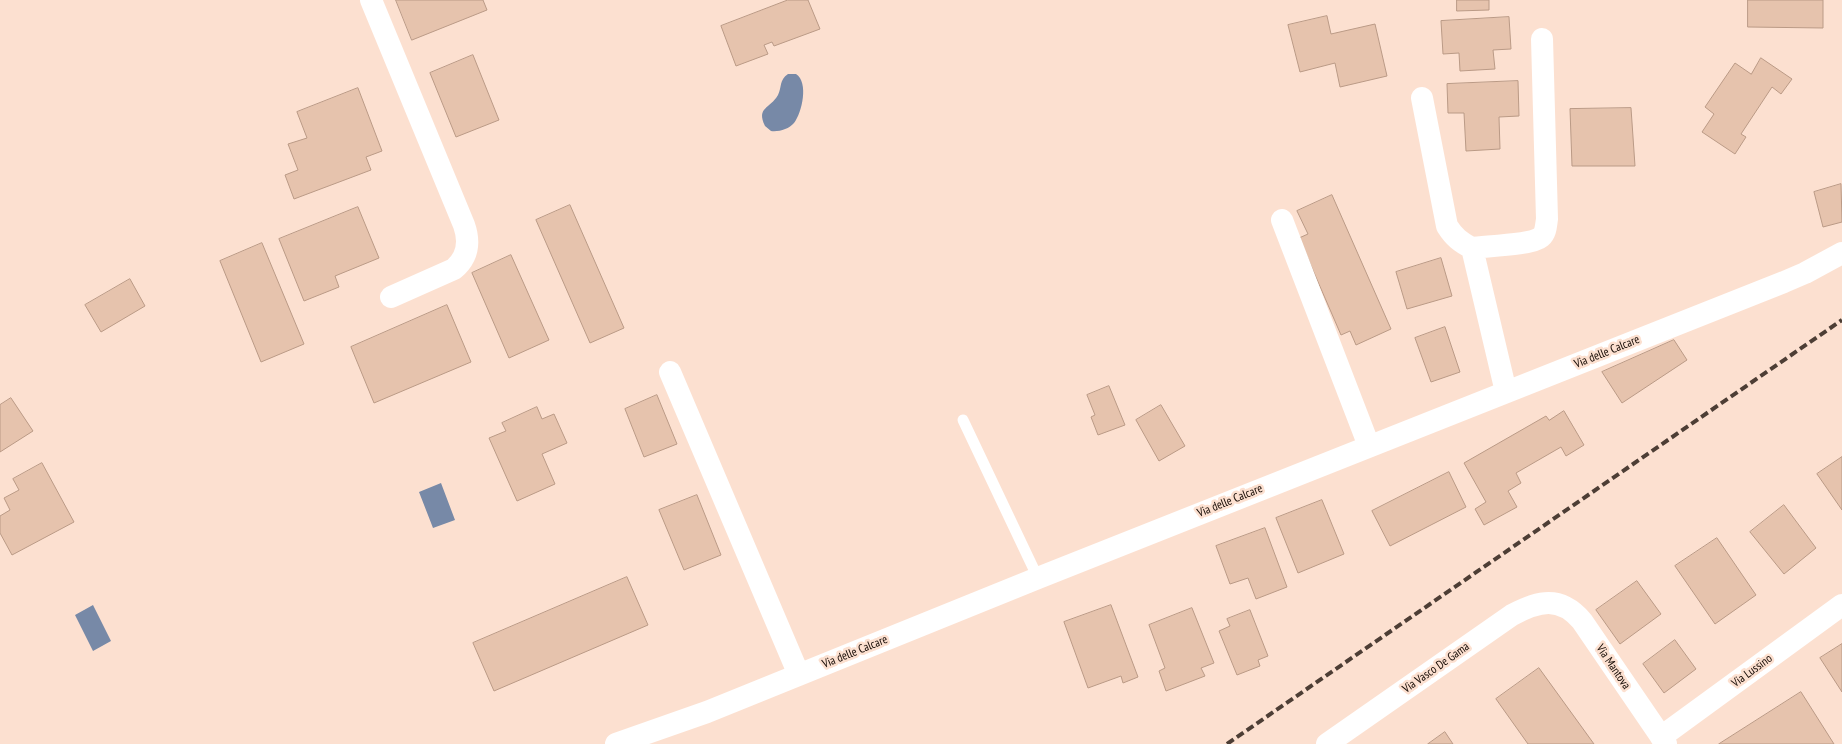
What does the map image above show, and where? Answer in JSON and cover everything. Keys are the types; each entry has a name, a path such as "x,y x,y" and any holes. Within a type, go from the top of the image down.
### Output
{"street":[{"path":"371,0 466,231 466,256 462,262 448,272 391,297"},
{"path":"1422,98 1447,226 1454,236 1472,248 1527,242 1542,237 1547,219 1542,39"},
{"path":"1282,220 1370,446"},
{"path":"1472,248 1506,392"},
{"name":"Via delle Calcare","path":"616,744 683,722 1038,578 1784,282 1842,253"},
{"path":"670,372 799,675"},
{"name":"Via Mantova","path":"1550,602 1569,609 1582,621 1664,740"},
{"name":"Via Vasco De Gama","path":"1328,744 1512,616 1530,606 1550,602"},
{"name":"Via Lussino","path":"1664,740 1842,605"}],"lane":[{"path":"963,420 1038,578"}],"water":[{"path":"788,74 796,74 802,84 803,98 800,112 794,123 789,127 771,131 765,126 762,115 765,109 775,100 782,81"},
{"path":"441,483 455,520 433,528 419,492"},
{"path":"93,605 111,641 93,651 75,615"}],"building":[{"path":"396,0 483,0 487,10 412,40"},
{"path":"788,0 808,0 820,29 774,46 772,42 764,45 768,54 736,66 721,26"},
{"path":"1457,0 1489,0 1489,10 1457,11"},
{"path":"1748,0 1823,0 1823,28 1748,27"},
{"path":"1327,16 1331,34 1375,24 1387,76 1340,87 1335,63 1300,72 1288,25"},
{"path":"1509,17 1511,49 1493,50 1495,69 1460,71 1459,53 1443,54 1441,21"},
{"path":"473,55 499,120 456,137 430,73"},
{"path":"1761,58 1792,79 1781,94 1772,87 1741,134 1746,137 1735,154 1702,132 1714,114 1705,107 1735,63 1751,74"},
{"path":"1518,81 1519,116 1499,117 1500,149 1466,151 1464,113 1448,113 1447,84"},
{"path":"358,88 382,151 366,157 371,170 294,199 285,175 298,170 288,144 307,138 297,112"},
{"path":"1631,108 1635,166 1572,166 1570,109"},
{"path":"1841,184 1842,222 1823,227 1814,192"},
{"path":"1332,195 1391,329 1356,345 1350,331 1341,335 1299,238 1308,234 1297,211"},
{"path":"570,205 624,328 590,343 536,220"},
{"path":"358,207 379,258 335,276 339,287 304,301 279,239"},
{"path":"262,243 304,344 261,362 220,261"},
{"path":"511,255 549,340 509,358 472,273"},
{"path":"1441,258 1452,296 1407,309 1396,272"},
{"path":"130,279 145,306 101,332 85,305"},
{"path":"447,305 471,362 374,403 351,347"},
{"path":"1445,327 1460,372 1431,382 1415,338"},
{"path":"1674,340 1687,360 1622,403 1602,372"},
{"path":"1109,386 1125,425 1098,435 1091,417 1095,415 1087,395"},
{"path":"657,395 677,444 644,457 625,409"},
{"path":"11,398 33,431 0,452 0,405"},
{"path":"1161,405 1185,446 1159,461 1136,420"},
{"path":"537,407 542,419 554,414 567,443 542,454 555,484 517,501 489,438 506,431 502,423"},
{"path":"1564,411 1584,445 1566,456 1561,447 1516,473 1521,483 1508,491 1517,507 1484,525 1475,509 1486,502 1464,463 1546,416 1549,420"},
{"path":"1842,457 1842,510 1817,474"},
{"path":"42,463 74,522 12,555 0,533 0,516 10,510 4,498 19,490 13,479"},
{"path":"1449,472 1466,507 1390,546 1372,511"},
{"path":"697,495 721,555 684,570 659,510"},
{"path":"1322,500 1344,554 1298,573 1276,518"},
{"path":"1784,505 1816,548 1784,574 1750,532"},
{"path":"1265,528 1287,587 1256,599 1248,578 1230,584 1216,546"},
{"path":"1717,538 1756,595 1715,624 1675,566"},
{"path":"627,577 648,625 494,691 473,643"},
{"path":"1637,581 1661,614 1620,644 1596,610"},
{"path":"1111,605 1138,677 1123,683 1121,676 1088,688 1064,622"},
{"path":"1192,608 1214,663 1201,668 1205,676 1166,691 1159,671 1165,668 1149,625"},
{"path":"1250,610 1268,656 1258,660 1260,666 1237,675 1219,631 1230,626 1227,619"},
{"path":"1675,640 1696,669 1664,693 1643,664"},
{"path":"1842,644 1842,692 1820,658"},
{"path":"1539,668 1594,744 1528,744 1496,699"},
{"path":"1801,692 1834,744 1719,744"},
{"path":"1445,732 1453,744 1428,744"}],"railway":[{"path":"1227,744 1842,320"}]}
